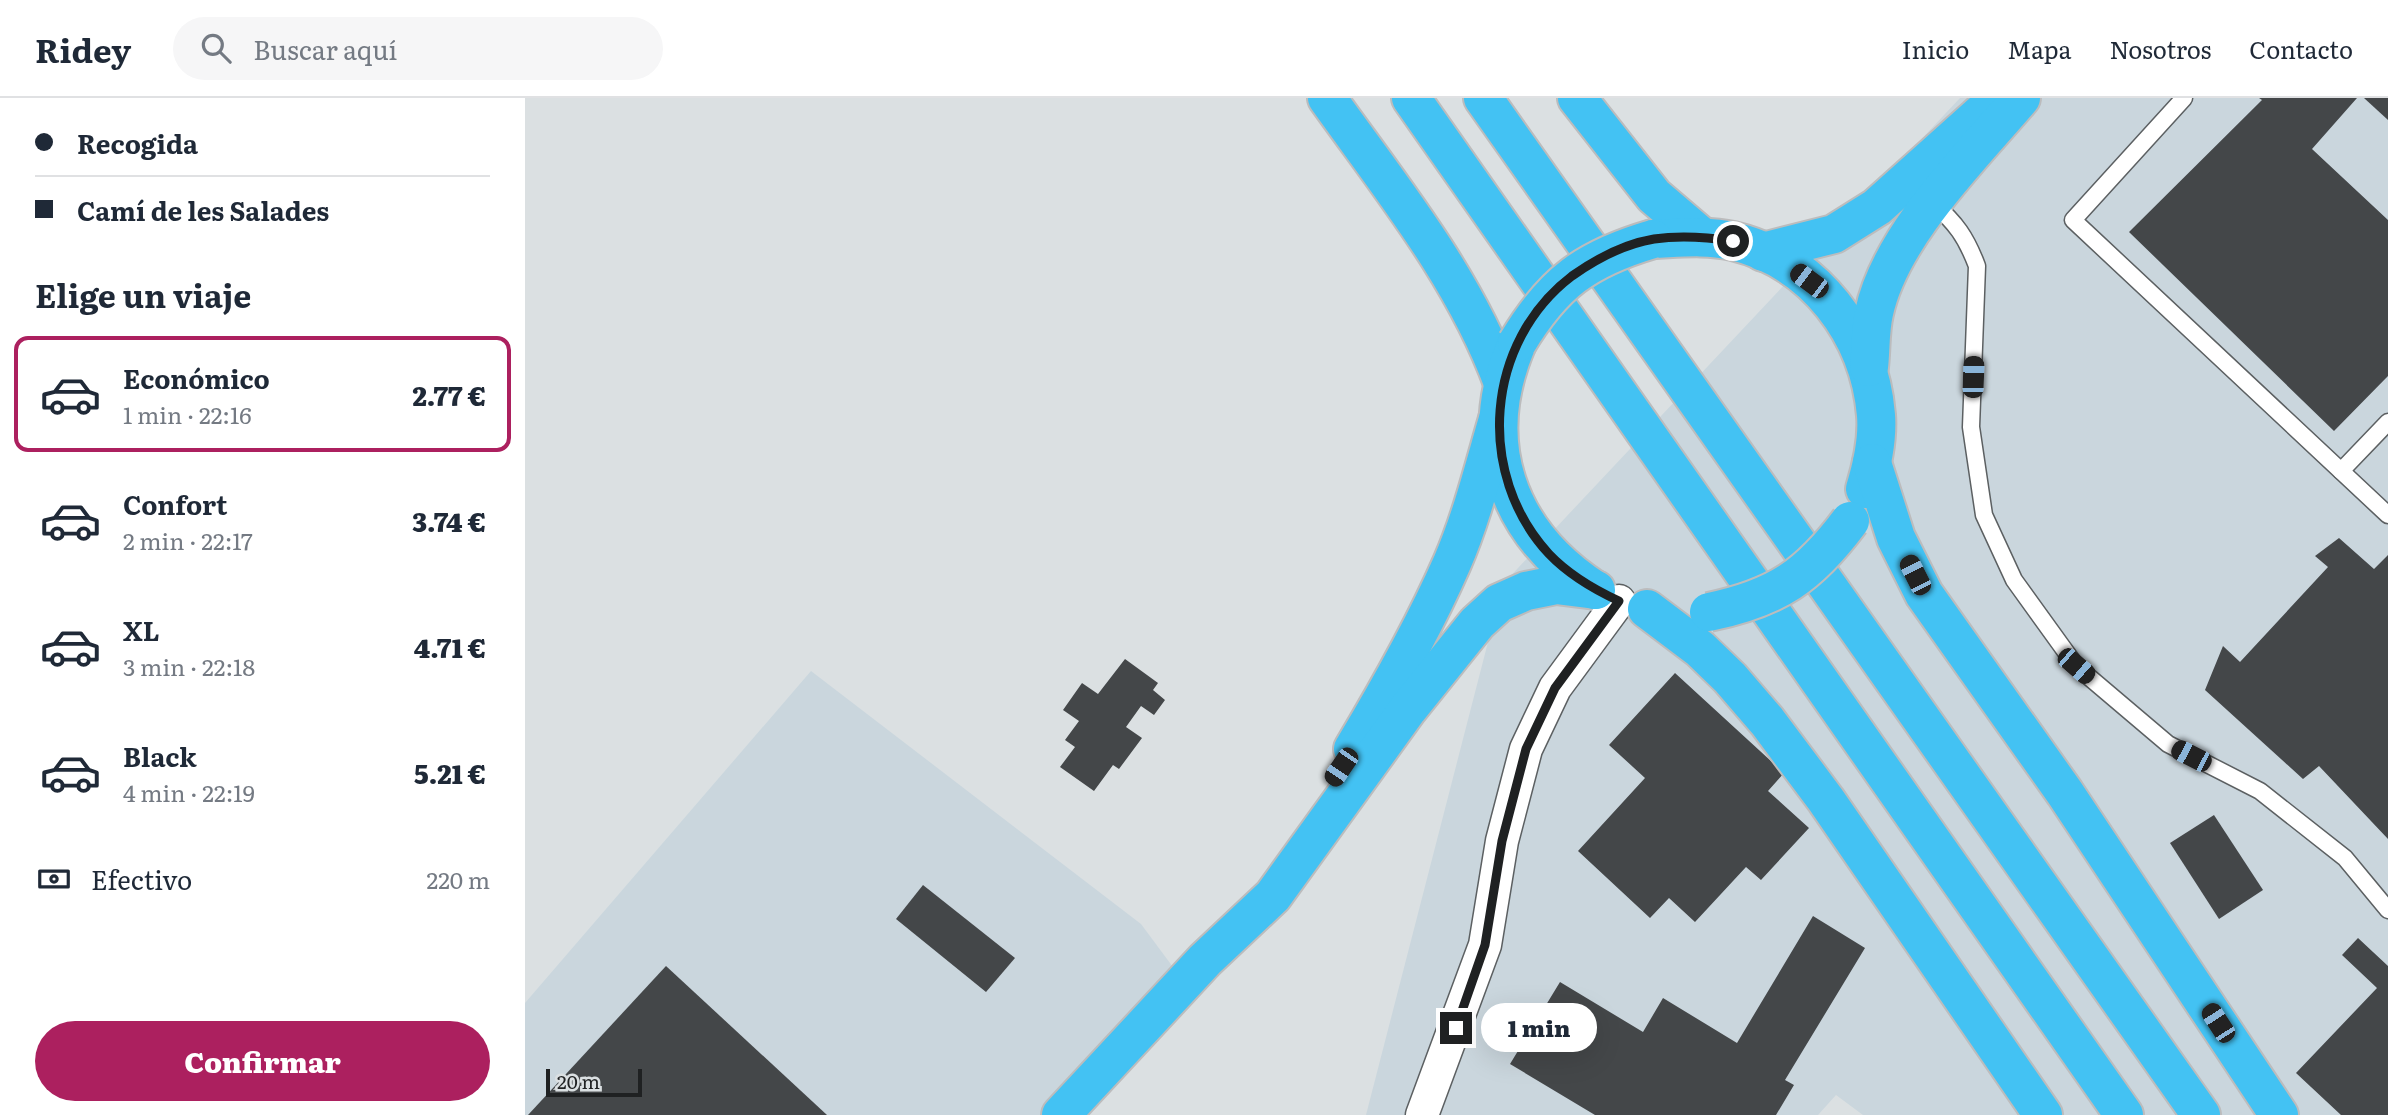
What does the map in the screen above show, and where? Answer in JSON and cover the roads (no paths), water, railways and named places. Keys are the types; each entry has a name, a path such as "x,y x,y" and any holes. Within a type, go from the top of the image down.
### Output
{"highway":[{"path":"1327,98 1439,254 1471,309 1501,401 1502,458 1516,505 1531,531 1549,554 1571,574 1621,600 1700,649 1730,678 1767,721 1825,800 2043,1115"},
{"path":"1411,98 2125,1115"},
{"path":"1483,98 2200,1115"},
{"path":"1577,98 1654,196 1702,237"},
{"path":"1763,252 1834,234 1877,207 1999,98"},
{"path":"1869,372 1874,313 1889,270 1907,238 1933,202 2021,98"},
{"path":"1061,1115 1205,960 1273,896 1408,709 1477,623 1499,603 1526,591 1556,585 1678,613 1709,612 1743,605 1775,591 1795,579 1829,548 1850,521 1864,493 1872,463 1876,417 1869,372 1860,346 1829,300 1809,281 1787,264 1763,252 1733,241 1702,237 1653,239 1619,249 1587,265 1559,286 1535,313 1517,343 1452,562 1401,664 1354,748 1205,960"},
{"path":"1872,463 1896,538 1924,594 2065,793 2279,1115"}],"street":[{"path":"1422,1115 1485,945 1502,841 1526,749 1555,688 1621,600"}],"lane":[{"path":"2184,98 2073,220 2388,515"},
{"path":"1933,202 1954,221 1969,243 1977,266 1972,427 1984,514 2014,580 2076,666 2168,744 2260,791 2345,858 2388,910"},
{"path":"2341,471 2388,422"}]}
